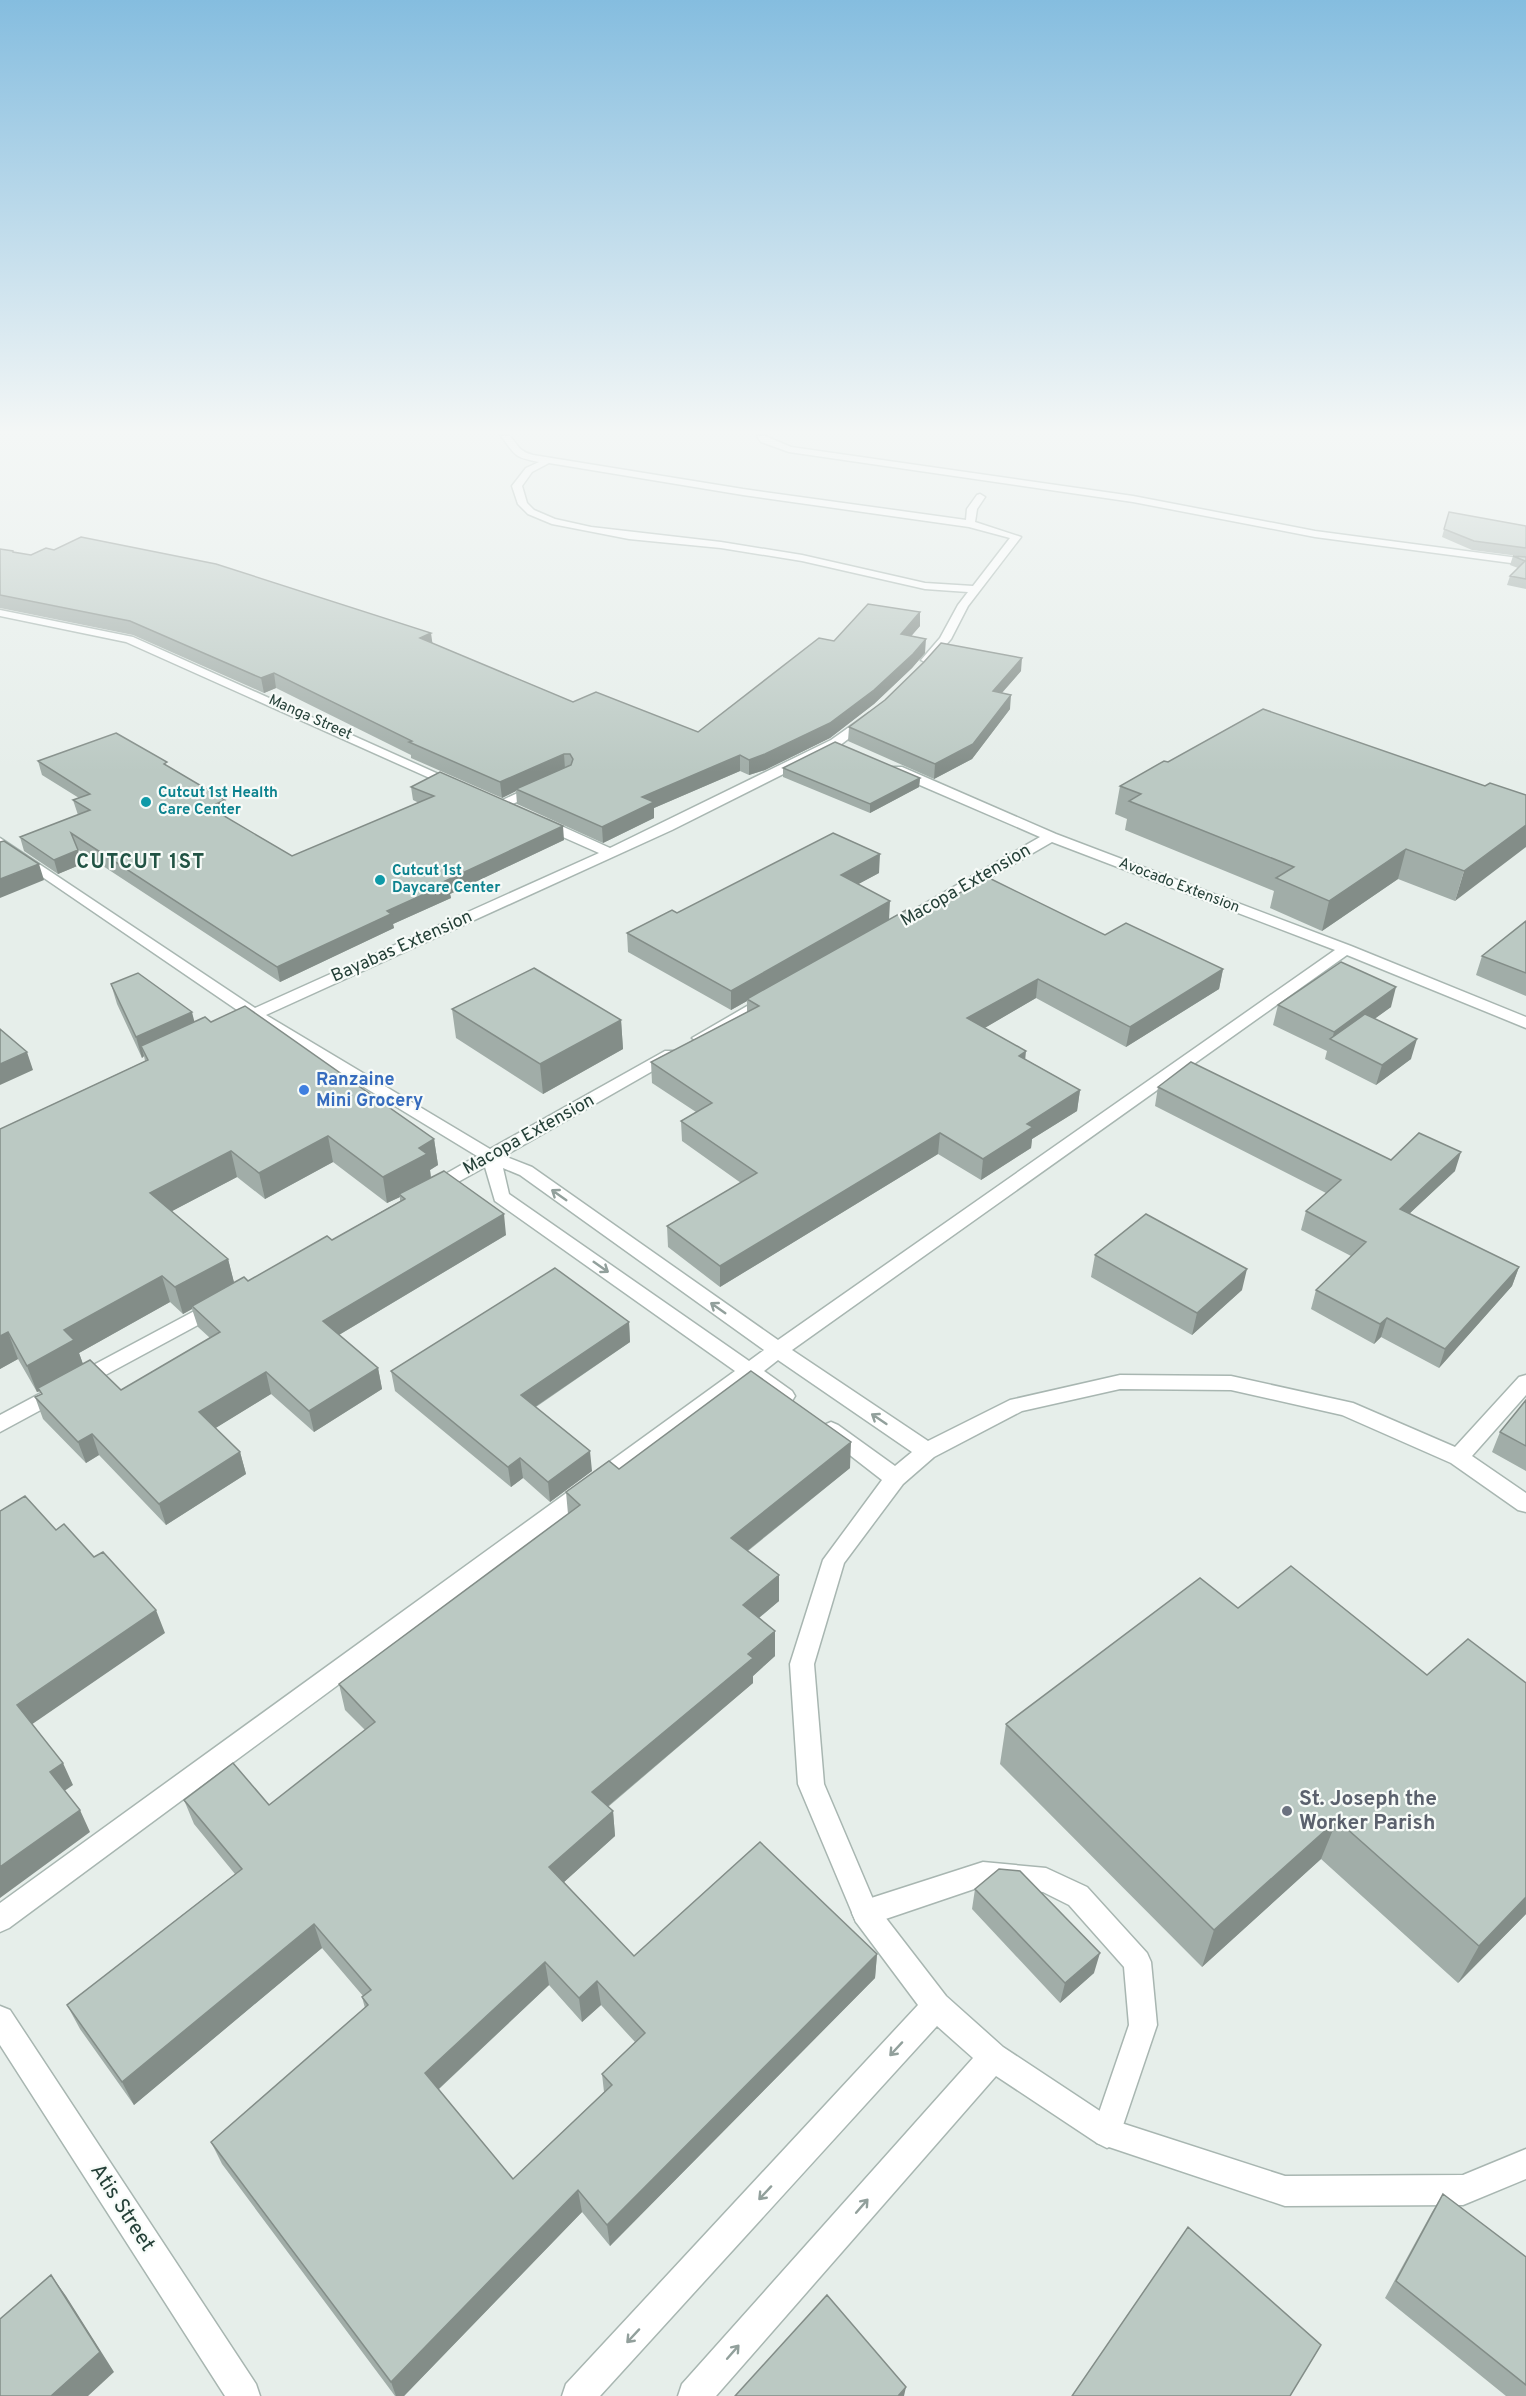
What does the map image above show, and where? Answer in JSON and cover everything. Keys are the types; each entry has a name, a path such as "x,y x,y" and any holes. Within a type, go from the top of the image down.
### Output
{"street":[{"path":"738,548 802,558 925,586 976,589"},
{"path":"918,672 945,639 963,605 1008,548"},
{"path":"1419,548 1526,562"},
{"path":"925,586 963,605"},
{"name":"Manga Street","path":"0,613 129,639 469,790"},
{"name":"Bayabas Extension","path":"222,1029 667,827 840,745 879,709"},
{"name":"Avocado Extension","path":"889,766 1052,837 1346,949 1526,1023"},
{"path":"501,804 555,780"},
{"path":"533,819 610,853"},
{"name":"Macopa Extension","path":"886,932 1052,837"},
{"path":"0,842 254,1014 492,1157 526,1171 778,1350 927,1451"},
{"path":"0,1919 750,1370 1346,949"},
{"name":"Macopa Extension","path":"418,1197 782,991"},
{"path":"492,1157 501,1197 750,1370 895,1478"},
{"path":"0,1424 230,1299"},
{"path":"1526,1504 1458,1457 1346,1407 1231,1383 1120,1382 1017,1404 927,1451 895,1478 834,1560 802,1664 811,1784 865,1913 936,2006 993,2057 1107,2133 1285,2191 1462,2190 1526,2164"},
{"path":"1458,1457 1526,1382"},
{"path":"865,1913 983,1874 1046,1880 1078,1896 1137,1962 1143,2025 1107,2133"},
{"path":"578,2396 936,2006"},
{"name":"Atis Street","path":"0,2020 244,2396"},
{"path":"694,2396 993,2057"}],"building":[{"path":"46,548 54,550 59,548 135,548 216,564 431,633 420,638 573,702 596,692 698,732 819,638 834,641 868,604 920,612 901,634 926,639 874,690 830,723 765,754 749,760 740,755 642,797 654,802 602,827 516,789 571,765 573,759 570,754 564,754 500,782 409,742 412,741 274,673 261,678 130,621 0,595 0,549 31,555"},
{"path":"1513,556 1526,557 1526,579 1510,576 1525,561"},
{"path":"941,643 1022,658 993,691 1011,695 973,744 935,764 849,727 885,700"},
{"path":"1263,709 1485,786 1490,783 1526,795 1526,825 1464,871 1406,849 1329,901 1276,878 1294,867 1129,801 1141,794 1120,786"},
{"path":"116,733 167,762 164,764 225,800 209,807 292,856 434,796 411,787 440,772 563,826 387,911 391,914 277,967 71,833 78,850 54,860 20,837 90,810 73,800 90,794 38,761"},
{"path":"835,742 920,778 870,804 783,768"},
{"path":"833,833 880,854 841,875 890,901 731,991 627,933 672,910 677,913"},
{"path":"4,841 39,864 0,879 0,842"},
{"path":"989,878 1105,935 1126,923 1223,969 1130,1027 1038,979 967,1018 1026,1051 1019,1056 1080,1090 1027,1124 1033,1127 983,1159 940,1133 720,1266 667,1226 757,1173 681,1121 712,1103 651,1062 759,1006 747,999 906,910 916,915"},
{"path":"1526,921 1526,973 1482,956"},
{"path":"1341,962 1396,987 1334,1032 1278,1005"},
{"path":"534,968 621,1020 540,1064 452,1009"},
{"path":"138,973 192,1012 136,1037 111,984"},
{"path":"245,1006 434,1139 419,1148 427,1154 383,1177 328,1136 259,1173 231,1151 150,1193 228,1259 175,1287 162,1276 64,1330 74,1340 27,1366 8,1332 0,1336 0,1129 148,1060 141,1046 205,1017 211,1022"},
{"path":"1365,1014 1417,1039 1382,1065 1330,1039"},
{"path":"0,1029 27,1052 0,1064"},
{"path":"1191,1062 1391,1160 1419,1133 1461,1152 1400,1209 1519,1267 1445,1349 1387,1318 1380,1324 1316,1290 1366,1242 1306,1211 1341,1180 1158,1087"},
{"path":"444,1171 504,1214 323,1321 378,1368 309,1411 266,1372 199,1412 240,1452 159,1504 92,1434 78,1442 35,1397 42,1394 38,1388 90,1360 121,1390 220,1332 192,1306 244,1277 248,1281 327,1236 332,1240 405,1199 399,1194"},
{"path":"1146,1214 1247,1269 1197,1313 1095,1255"},
{"path":"555,1268 629,1322 521,1395 590,1451 548,1482 520,1458 508,1467 391,1371"},
{"path":"751,1371 851,1442 731,1538 779,1575 743,1605 775,1631 748,1654 753,1658 592,1792 613,1811 549,1867 634,1956 760,1842 877,1954 607,2225 578,2190 391,2382 211,2142 368,2005 362,1997 371,1990 314,1924 122,2082 67,2005 242,1869 184,1800 233,1763 269,1805 375,1722 339,1684 580,1505 566,1492 609,1461 619,1469","holes":["545,1962 579,1998 597,1981 645,2033 602,2074 612,2085 513,2179 425,2073"]},
{"path":"1526,1400 1526,1446 1500,1432"},
{"path":"25,1496 56,1530 64,1524 94,1557 103,1552 156,1610 17,1705 63,1763 50,1772 80,1810 0,1867 0,1511"},
{"name":"St. Joseph the Worker Parish","path":"1291,1566 1427,1675 1468,1639 1526,1683 1526,1897 1479,1946 1337,1820 1214,1930 1006,1724 1200,1578 1238,1608"},
{"path":"999,1869 1020,1871 1100,1953 1065,1983 975,1889"},
{"path":"1443,2194 1526,2257 1526,2385 1396,2281"},
{"path":"1188,2227 1321,2345 1290,2396 1072,2396"},
{"path":"51,2275 100,2352 51,2396 0,2396 0,2319"},
{"path":"827,2295 906,2387 898,2396 735,2396"}],"place":[{"name":"Cutcut 1st Health Care Center","path":"146,802"},
{"name":"Cutcut 1st Daycare Center","path":"380,880"},
{"name":"Ranzaine Mini Grocery","path":"304,1090"},
{"name":"St. Joseph the Worker Parish","path":"1287,1811"}],"district":[{"name":"CUTCUT 1ST","path":"141,863"}]}
